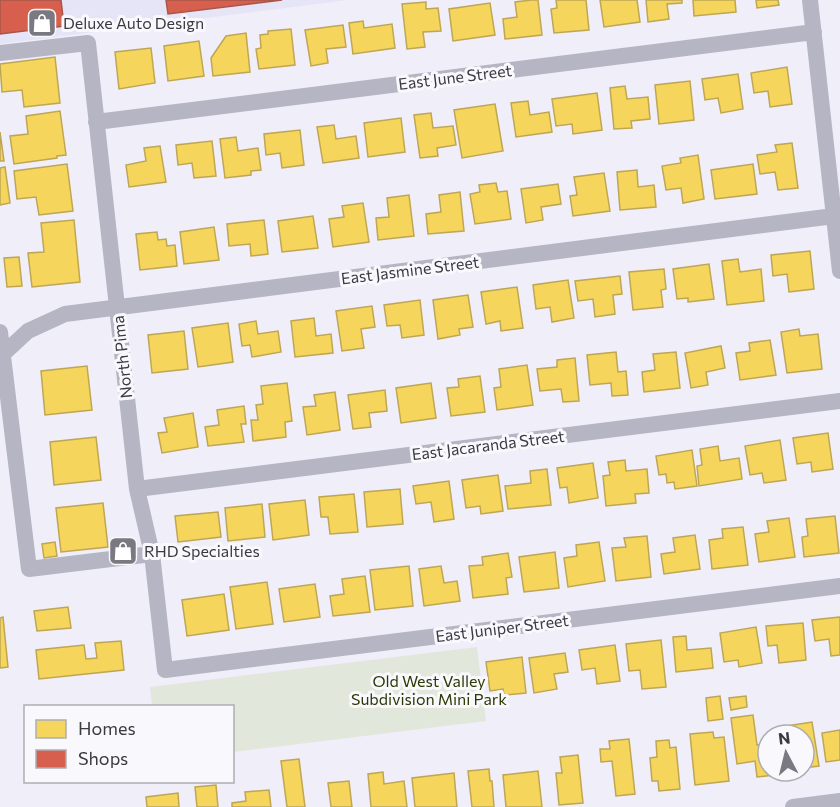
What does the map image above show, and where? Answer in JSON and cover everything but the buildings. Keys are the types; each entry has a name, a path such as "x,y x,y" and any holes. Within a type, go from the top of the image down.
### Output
{"street":[{"path":"810,0 840,271"},
{"name":"East June Street","path":"96,122 814,32"},
{"name":"North Pima","path":"0,53 88,43 137,489 152,554 165,670"},
{"name":"East Jasmine Street","path":"1,356 28,331 65,314 834,216"},
{"path":"0,332 1,356 28,569 152,554"},
{"name":"East Jacaranda Street","path":"137,489 840,400"},
{"name":"East Juniper Street","path":"165,670 840,586"},
{"path":"793,807 840,801"}],"shaded area":[{"path":"0,0 348,0 0,44"}],"green space":[{"name":"Old West Valley Subdivision Mini Park","path":"477,647 486,721 234,752 234,705 152,705 150,687"}],"place":[{"name":"Deluxe Auto Design","path":"42,23"},
{"name":"RHD Specialties","path":"123,551"}]}
